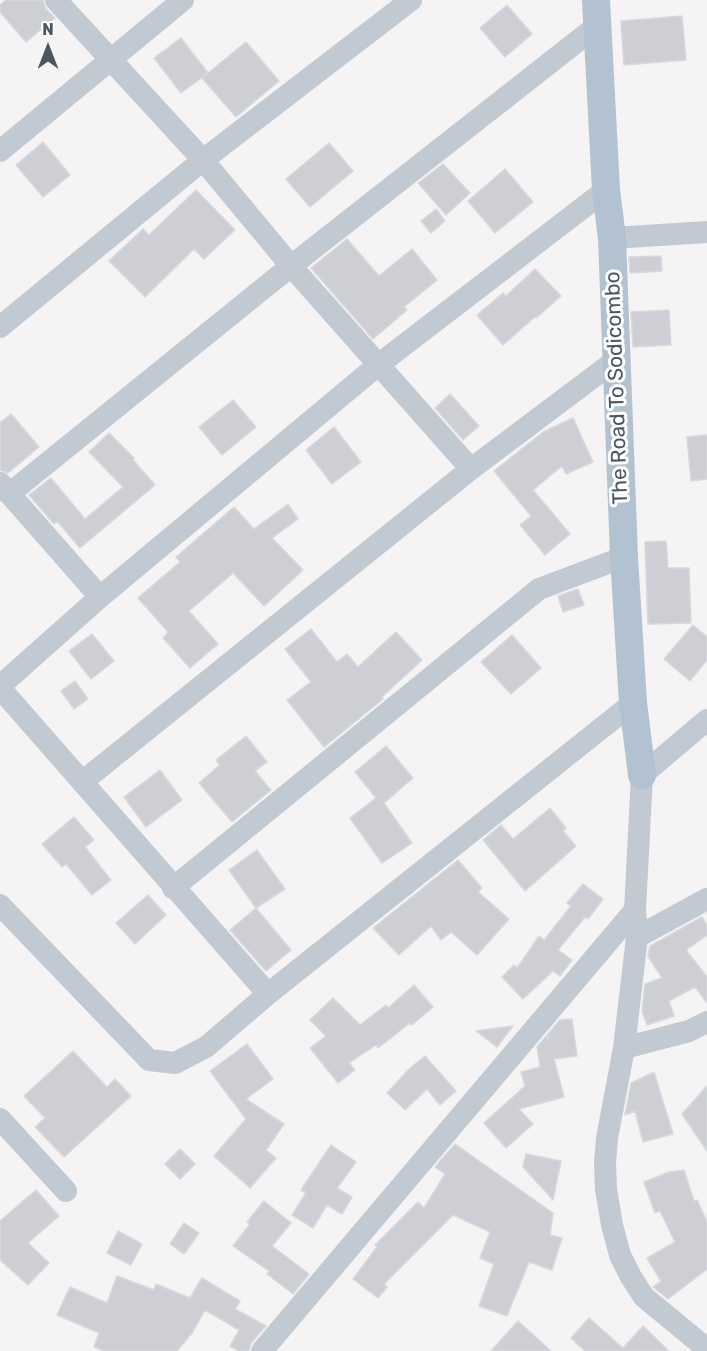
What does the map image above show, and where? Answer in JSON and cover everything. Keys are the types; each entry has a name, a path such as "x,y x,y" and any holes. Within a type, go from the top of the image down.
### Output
{"main road":[{"name":"The Road To Sodicombo","path":"597,13 606,190 612,238 624,557 633,703 642,775"}],"street":[{"path":"56,0 203,160 291,266 471,469"},
{"path":"0,152 183,0"},
{"path":"0,327 203,160 411,0"},
{"path":"100,597 4,488 291,266 597,13"},
{"path":"268,994 173,888 0,687 100,597 378,365 606,190"},
{"path":"612,238 707,232"},
{"path":"82,782 471,469 616,360"},
{"path":"173,888 539,589 624,557"},
{"path":"0,905 149,1060 175,1063 206,1047 268,994 633,703"},
{"path":"707,720 642,775 634,910 637,937 624,1048 607,1138 605,1163 606,1189 620,1255 644,1298 707,1349"},
{"path":"637,937 707,899"},
{"path":"262,1351 634,910"},
{"path":"624,1048 689,1031 707,1023"},
{"path":"0,1119 66,1191"}],"building":[{"path":"6,0 43,0 46,9 55,18 26,42 0,12 0,5"},
{"path":"507,5 532,34 505,57 480,28"},
{"path":"682,16 686,60 624,65 621,21"},
{"path":"181,38 208,73 181,93 154,58"},
{"path":"246,42 279,81 236,117 202,78"},
{"path":"43,142 70,175 43,197 16,165"},
{"path":"329,143 353,171 310,207 286,179"},
{"path":"443,164 470,193 446,215 418,183"},
{"path":"505,169 533,202 495,233 468,201"},
{"path":"196,190 235,230 204,259 194,249 145,297 109,261 143,229 149,235"},
{"path":"436,209 445,221 431,233 421,221"},
{"path":"347,239 379,276 412,249 437,280 404,307 407,310 373,339 311,268"},
{"path":"661,256 662,271 630,273 629,257"},
{"path":"535,269 561,296 503,345 477,315 503,293 506,296"},
{"path":"669,310 671,345 633,347 631,312"},
{"path":"450,394 479,426 463,440 435,408"},
{"path":"233,400 256,427 222,455 199,427"},
{"path":"11,414 39,447 8,473 0,470 0,423"},
{"path":"573,418 593,462 566,474 562,466 533,490 570,534 545,555 520,525 531,516 494,471 543,432"},
{"path":"334,427 361,462 332,484 306,450"},
{"path":"109,433 134,458 133,460 155,485 80,548 57,521 54,524 29,495 51,478 85,519 123,487 89,452"},
{"path":"707,435 707,479 691,481 687,437"},
{"path":"288,504 298,519 272,538 303,570 264,606 233,573 189,611 218,644 190,668 163,638 168,632 138,598 180,562 176,557 234,507 254,529"},
{"path":"666,541 668,568 689,568 691,623 648,624 645,542"},
{"path":"578,589 584,605 563,612 558,596"},
{"path":"693,625 707,637 707,660 690,681 664,659"},
{"path":"311,629 337,662 347,654 358,667 396,632 422,660 382,697 383,699 324,747 287,700 311,682 285,649"},
{"path":"92,634 114,661 91,679 69,651"},
{"path":"512,635 541,668 511,694 481,662"},
{"path":"75,681 88,699 74,709 61,691"},
{"path":"246,736 267,762 255,771 271,790 232,822 199,783 220,765 216,760"},
{"path":"386,746 413,778 384,803 412,843 382,863 350,818 376,798 355,772"},
{"path":"160,770 182,800 146,827 124,797"},
{"path":"550,808 566,828 563,831 576,846 525,891 483,840 501,825 513,839"},
{"path":"74,817 94,840 85,847 111,880 92,895 66,864 62,867 42,844"},
{"path":"257,850 285,889 256,908 229,870"},
{"path":"458,860 482,888 478,892 509,919 477,955 451,932 441,940 431,926 399,955 373,928"},
{"path":"583,884 603,899 588,919 585,917 558,950 572,960 560,976 553,971 523,999 502,977 514,965 517,968 539,936 544,940 571,906 567,903"},
{"path":"148,895 166,915 135,944 116,923"},
{"path":"256,908 291,950 266,971 230,930"},
{"path":"702,917 707,925 707,935 686,950 707,977 707,1003 695,987 669,1001 674,1016 647,1025 642,1011 645,984 662,978 648,956 650,946"},
{"path":"414,985 433,1007 412,1025 410,1023 378,1048 376,1045 349,1063 355,1070 338,1083 310,1048 326,1036 310,1020 333,998 360,1025 386,1005 388,1008"},
{"path":"572,1019 577,1056 554,1059 564,1097 519,1109 533,1124 506,1148 484,1123 525,1086 521,1072 540,1067 537,1047 547,1035 548,1039 548,1034 560,1020"},
{"path":"513,1026 497,1047 476,1031"},
{"path":"247,1044 273,1079 246,1099 284,1124 266,1150 276,1158 250,1188 214,1156 246,1119 210,1071"},
{"path":"73,1051 107,1087 115,1079 131,1096 64,1157 35,1127 45,1118 24,1096"},
{"path":"425,1056 456,1091 440,1105 427,1089 405,1110 387,1093 409,1069"},
{"path":"654,1072 673,1134 643,1142 635,1111 625,1115 631,1083"},
{"path":"707,1086 707,1151 682,1114"},
{"path":"455,1144 553,1213 550,1235 562,1238 552,1270 529,1262 507,1316 479,1306 494,1264 480,1258 490,1232 453,1215 384,1284 387,1287 378,1298 353,1279 377,1247 375,1245 418,1202 424,1208 445,1174 435,1167"},
{"path":"331,1145 356,1162 337,1188 352,1197 342,1214 327,1205 313,1228 292,1215 306,1193 301,1190"},
{"path":"180,1149 195,1164 180,1179 165,1164"},
{"path":"526,1154 561,1161 553,1200 523,1167"},
{"path":"684,1170 694,1201 697,1200 707,1221 707,1269 668,1299 653,1287 661,1281 647,1258 675,1242 660,1211 655,1213 644,1182 669,1172"},
{"path":"36,1190 59,1216 28,1243 49,1263 28,1285 0,1260 0,1221"},
{"path":"264,1201 291,1223 272,1246 309,1274 293,1294 267,1274 269,1271 233,1246 250,1224 247,1222"},
{"path":"184,1223 199,1233 184,1254 170,1244"},
{"path":"118,1231 142,1244 131,1265 107,1253"},
{"path":"117,1276 154,1290 156,1284 190,1298 202,1278 240,1301 235,1309 266,1326 251,1343 249,1351 239,1351 230,1346 239,1330 205,1310 192,1333 177,1351 104,1351 94,1347 99,1333 57,1315 70,1287 107,1303"},
{"path":"589,1318 623,1348 643,1326 669,1351 585,1351 571,1338"},
{"path":"518,1321 551,1351 491,1351"}]}
